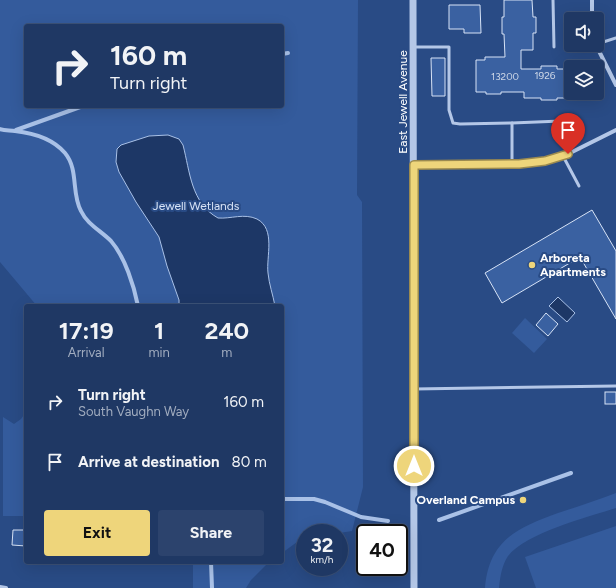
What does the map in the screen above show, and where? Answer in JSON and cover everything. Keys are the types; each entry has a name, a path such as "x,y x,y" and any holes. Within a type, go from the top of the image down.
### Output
{"street":[{"name":"East Jewell Avenue","path":"413,0 414,588"},
{"path":"592,0 592,12"},
{"path":"600,52 616,84"},
{"path":"414,165 512,164 545,161 563,156 616,130"},
{"path":"0,587 6,588"}],"lane":[{"path":"553,0 554,47"},
{"path":"604,42 616,38"},
{"path":"413,47 448,47 449,110 453,124 561,121"},
{"path":"512,123 512,164"},
{"path":"563,156 579,186"},
{"path":"414,389 616,386"}],"green space":[{"name":"Jewell Wetlands","path":"0,0 358,0 357,195 362,202 363,487 352,531 348,532 348,524 296,524 296,543 284,552 284,304 35,304 0,262"},
{"path":"525,318 547,339 534,353 512,333"},
{"path":"24,415 24,516 3,516 3,417 14,424"},
{"path":"616,493 616,508 574,521 543,533 517,548 508,556 504,563 499,588 485,588 492,558 499,547 508,538 530,524"},
{"path":"616,526 616,588 536,588 525,557"},
{"path":"193,564 267,564 251,580 246,588 193,588"}],"shaded area":[{"path":"168,135 179,139 183,145 193,186 202,204 209,212 218,218 242,216 252,217 263,224 268,236 268,273 275,304 179,304 159,237 136,202 119,172 116,162 117,149 121,145 149,136"},
{"path":"558,297 575,313 567,322 549,306"}],"building":[{"path":"504,0 532,0 533,17 536,17 536,33 533,33 533,50 521,50 521,69 541,69 541,66 557,66 557,69 564,69 564,98 557,98 557,100 541,100 541,98 524,98 524,92 501,92 501,94 486,94 486,92 476,92 476,60 485,60 485,57 505,57 504,34 502,34 502,17 504,17"},
{"path":"449,5 480,5 481,33 464,33 464,29 449,29"},
{"path":"431,58 445,58 445,96 432,96"},
{"name":"Arboreta Apartments","path":"592,210 616,251 616,319 580,257 502,303 485,273"},
{"path":"546,313 558,324 548,336 536,325"},
{"path":"605,392 616,392 616,404 605,404"},
{"path":"13,530 24,530 24,546 12,545"}],"waterway":[{"path":"284,54 288,53"},
{"path":"16,130 77,108"},
{"path":"0,129 29,133 49,140 65,153 74,174 76,197 81,211 90,224 111,241 121,255 125,263 138,304"},
{"path":"439,520 571,473"},
{"path":"284,499 314,499 361,517 388,521"},
{"path":"211,564 212,588"}],"place":[{"name":"Arboreta Apartments","path":"532,265"},
{"name":"Overland Campus","path":"523,500"}],"route":[{"path":"414,466 414,165 534,163 568,154"}]}
